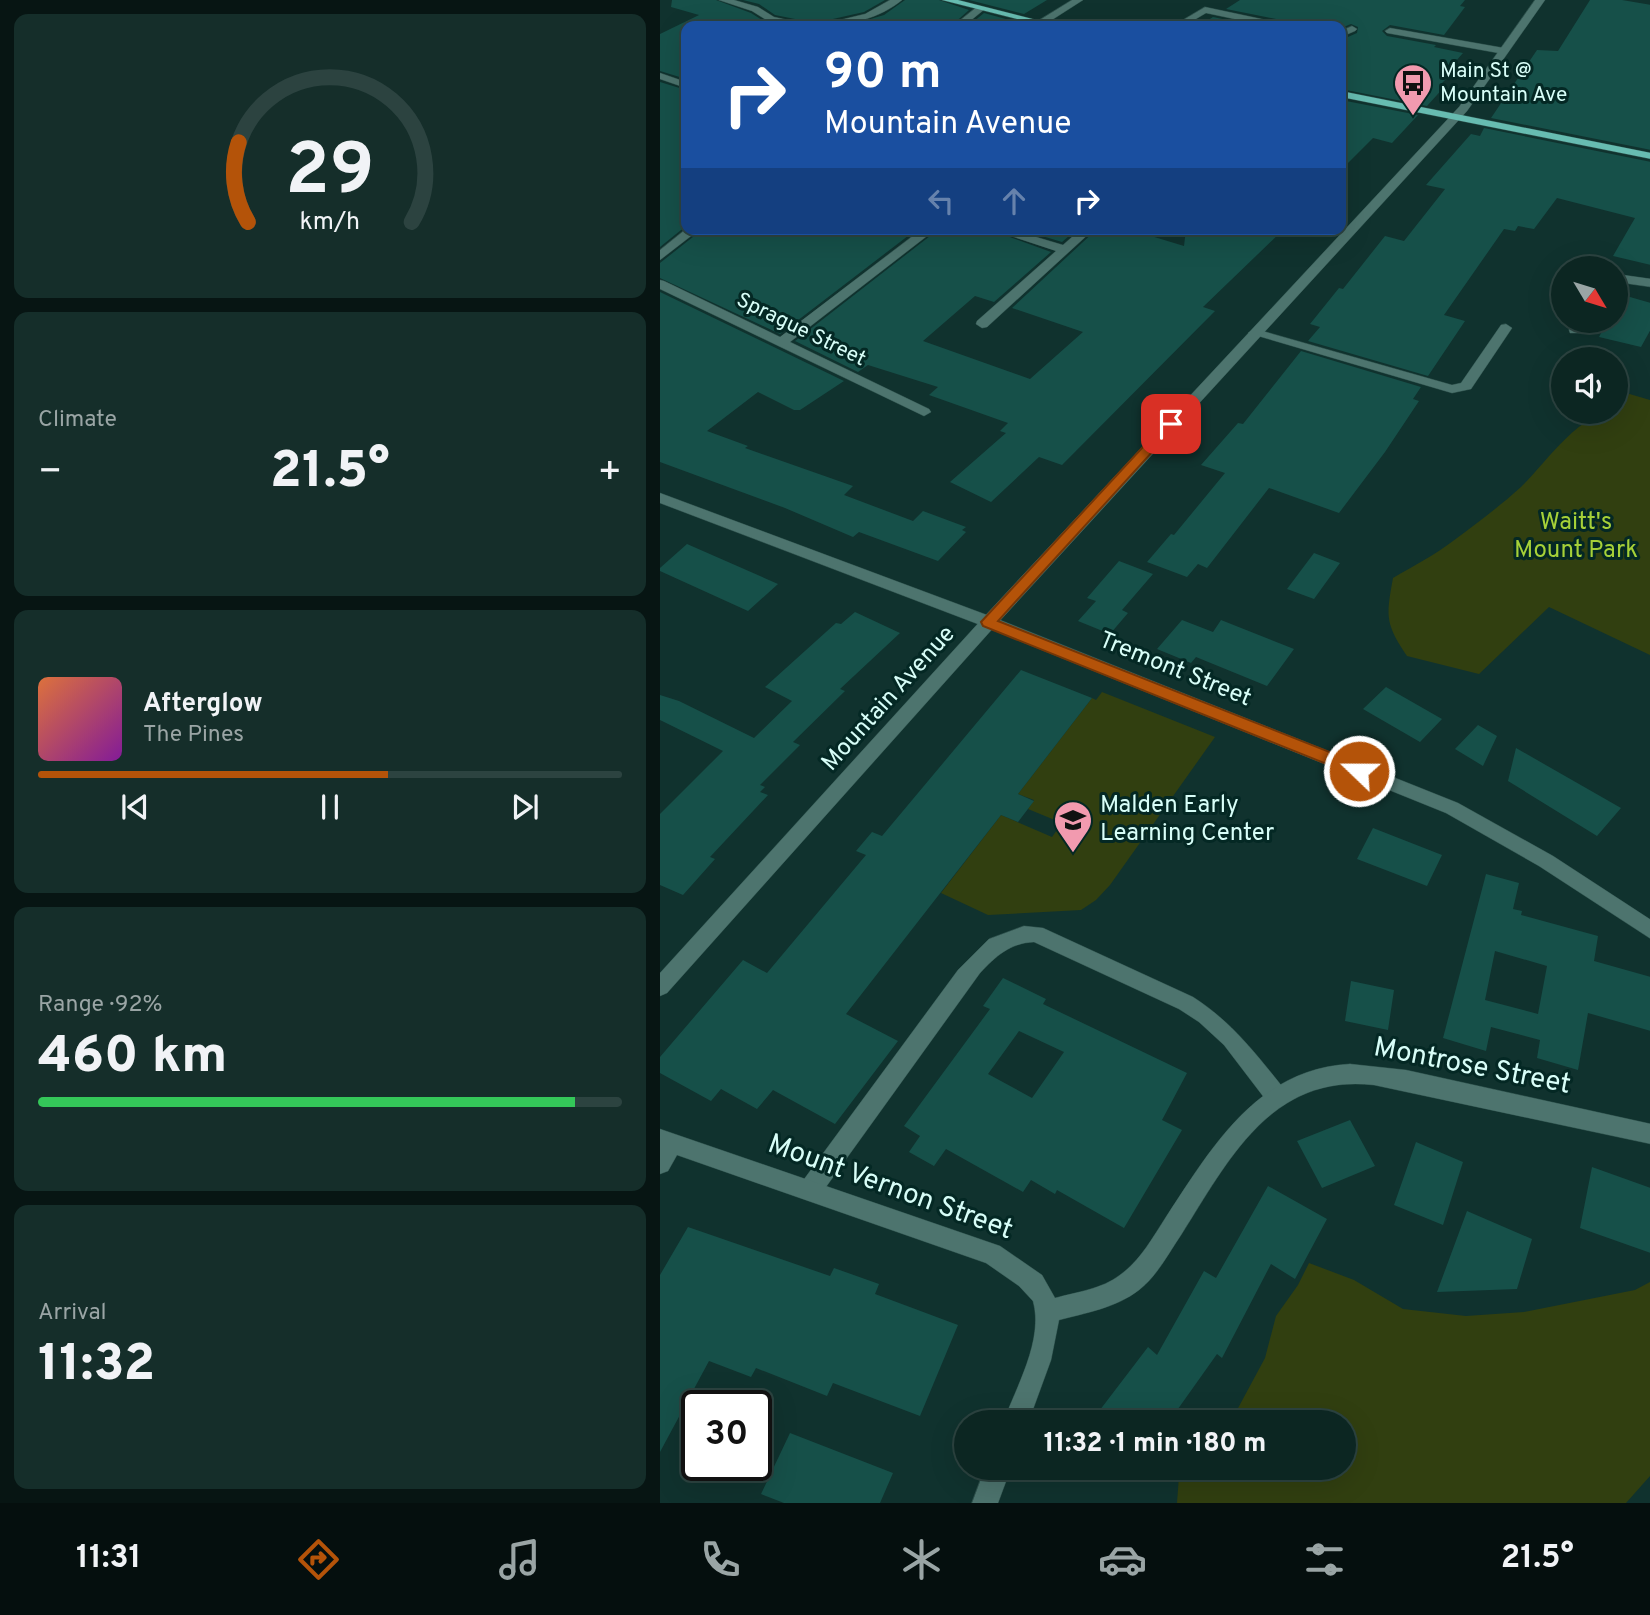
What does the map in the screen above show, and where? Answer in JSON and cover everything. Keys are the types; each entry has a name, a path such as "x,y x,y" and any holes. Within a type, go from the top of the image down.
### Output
{"main road":[{"path":"947,0 1033,21"},
{"path":"1346,95 1650,156"}],"street":[{"path":"724,0 782,21"},
{"path":"844,21 868,16 897,0"},
{"path":"1044,21 1078,0"},
{"name":"Mountain Avenue","path":"1346,234 1454,117 1540,0"},
{"path":"964,21 981,8"},
{"path":"1186,21 1205,10 1257,21"},
{"path":"1346,32 1352,30"},
{"path":"1390,31 1504,51"},
{"path":"660,76 681,83"},
{"path":"660,256 686,235"},
{"path":"781,343 922,235"},
{"path":"1016,235 1065,250"},
{"path":"982,324 1081,235"},
{"name":"Mountain Avenue","path":"660,987 988,622 1345,235"},
{"path":"1628,280 1650,283"},
{"name":"Sprague Street","path":"660,285 924,412"},
{"path":"1254,333 1452,389 1466,386 1506,328"},
{"name":"Tremont Street","path":"660,498 988,622 1452,808 1547,862 1650,931"},
{"path":"810,1190 965,976 990,948 1021,933 1036,934 1196,1009 1231,1038 1277,1097"},
{"name":"Montrose Street","path":"1047,1312 1127,1285 1146,1267 1246,1119 1277,1097 1317,1078 1365,1074 1650,1134"},
{"path":"660,1164 666,1141"},
{"name":"Mount Vernon Street","path":"666,1141 992,1254 1034,1286 1043,1297 1047,1312"},
{"path":"1020,1410 1047,1332 1047,1312"},
{"path":"985,1503 994,1480"}],"green space":[{"name":"Waitt's Mount Park","path":"1628,394 1650,400 1650,655 1549,607 1479,674 1407,656 1389,619 1393,578 1446,546 1496,508 1521,487 1583,424 1628,424"},
{"path":"1102,692 1215,737 1110,885 1096,900 1081,910 988,915 941,893 1001,815 1052,837 1062,823 1028,809 1034,800 1018,794 1092,698 1096,700"},
{"path":"1309,1263 1354,1280 1403,1309 1466,1316 1524,1312 1635,1290 1650,1282 1650,1476 1626,1503 1177,1503 1179,1480 1356,1480 1356,1410 1237,1410 1265,1358 1276,1316 1298,1285"}],"building":[{"path":"672,0 716,0 751,13 764,21 687,21 699,15 671,7"},
{"path":"743,0 885,0 864,12 824,21 805,21 775,15 759,4"},
{"path":"905,0 939,0 969,10 957,21 864,21 884,15"},
{"path":"969,0 1047,0 1024,14"},
{"path":"1240,0 1465,0 1460,6 1465,7 1444,35 1390,25 1382,31 1387,36 1463,53 1449,69 1455,70 1441,84 1446,85 1427,106 1346,90 1346,38 1357,33 1358,27 1351,24 1346,26 1346,21 1282,21 1226,9"},
{"path":"1590,0 1622,0 1651,5 1651,150 1491,118 1537,50 1558,51"},
{"path":"984,13 1013,21 974,21"},
{"path":"1213,17 1232,21 1207,21"},
{"path":"681,24 681,77 660,71 660,34"},
{"path":"660,82 681,88 681,230 660,247"},
{"path":"1346,101 1418,115 1392,143 1373,138 1346,165"},
{"path":"1484,128 1651,162 1651,265 1628,260 1628,256 1613,256 1635,218 1557,198 1534,229 1518,226 1515,231 1504,229 1444,315 1465,321 1428,376 1308,341 1320,327 1310,324 1339,288 1343,289 1385,236 1404,241 1445,189 1426,185 1471,134 1480,136"},
{"path":"695,235 909,235 780,334 660,278 660,263"},
{"path":"931,235 1004,235 1051,252 994,302 975,296 923,341 1030,379 1083,332 1012,308 1091,235 1148,235 1184,246 1185,235 1278,235 1203,307 1215,311 1062,465 1039,457 991,502 950,482 1006,433 1000,431 1008,423 929,395 938,387 868,365 858,372 795,341"},
{"path":"1039,235 1070,235 1062,242"},
{"path":"660,292 844,381 800,410 794,410 758,392 707,431 748,446 745,448 853,486 844,495 913,521 923,511 966,527 962,530 966,532 938,561 859,532 853,537 785,508 660,462"},
{"path":"1628,296 1651,303 1651,329 1641,347 1599,337 1601,333 1628,333"},
{"path":"1301,351 1421,387 1413,399 1419,401 1339,513 1269,488 1207,568 1198,564 1187,577 1147,562 1171,534 1174,535 1225,473 1201,465 1238,423 1243,424"},
{"path":"687,544 778,584 748,611 660,571 660,568"},
{"path":"1314,553 1340,563 1314,599 1287,589"},
{"path":"1119,561 1153,574 1122,610 1128,613 1110,634 1078,621 1096,601 1087,598"},
{"path":"855,612 900,633 840,689 845,691 793,742 800,745 760,785 765,787 760,792 768,795 710,857 715,859 683,895 660,885 660,814 723,751 660,720 660,695 679,701 754,738 792,701 765,687 836,623 841,624"},
{"path":"1182,620 1213,632 1221,620 1294,649 1267,686 1196,657 1191,663 1157,649"},
{"path":"1021,670 1092,698 1018,794 1034,801 1018,822 1001,815 846,1014 898,1041 835,1124 773,1090 757,1109 721,1089 711,1101 660,1073 660,1057 743,960 767,973 866,855 856,851 872,832 882,836"},
{"path":"1386,687 1442,719 1420,742 1363,709"},
{"path":"1478,725 1497,736 1483,766 1455,749"},
{"path":"1516,748 1621,808 1597,836 1508,781"},
{"path":"1373,828 1442,855 1427,886 1357,859"},
{"path":"1486,874 1519,883 1513,909 1522,911 1521,915 1598,936 1594,961 1651,977 1651,1031 1588,1013 1578,1070 1537,1058 1540,1040 1491,1027 1486,1051 1443,1038","holes":["1495,951 1547,966 1538,1014 1485,1000"]},
{"path":"1003,978 1046,999 1043,1004 1187,1073 1162,1120 1182,1130 1124,1228 1057,1190 1055,1194 1031,1180 1023,1192 946,1149 934,1166 909,1152 920,1136 904,1126 990,1009 983,1006","holes":["1019,1031 1064,1052 1032,1098 988,1074"]},
{"path":"1351,981 1394,990 1388,1030 1345,1021"},
{"path":"1350,1120 1375,1166 1322,1188 1297,1141"},
{"path":"1416,1142 1463,1162 1443,1225 1394,1205"},
{"path":"1592,1167 1651,1188 1651,1253 1580,1228"},
{"path":"1268,1186 1327,1219 1295,1279 1271,1264 1222,1358 1217,1354 1177,1410 1100,1410 1148,1347 1157,1355 1204,1271 1216,1278"},
{"path":"1467,1211 1532,1239 1517,1289 1437,1292"},
{"path":"688,1227 830,1276 834,1268 879,1284 875,1294 958,1325 920,1416 833,1383 827,1396 756,1368 751,1377 709,1361 693,1390 681,1390 681,1413 660,1452 660,1275"},
{"path":"790,1433 893,1473 880,1503 784,1503 761,1494 767,1481 772,1481 772,1471"}],"place":[{"name":"Main St @ Mountain Ave","path":"1413,117"},
{"name":"Malden Early Learning Center","path":"1073,854"}],"route":[{"path":"1171,424 988,622 1359,771"}]}
